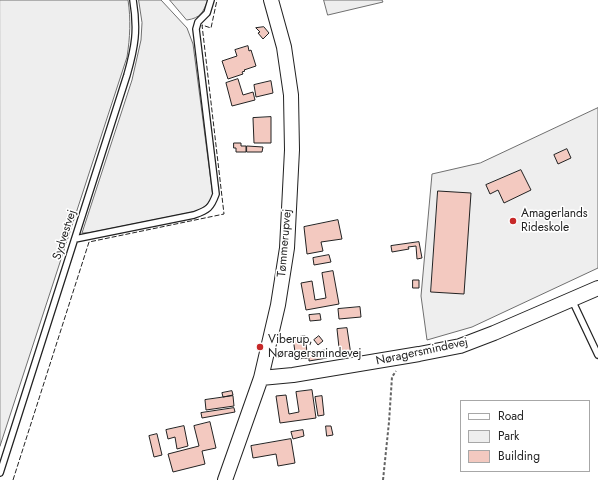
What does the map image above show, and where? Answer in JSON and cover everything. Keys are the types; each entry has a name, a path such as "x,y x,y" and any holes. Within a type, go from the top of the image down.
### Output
{"street":[{"name":"Tømmerupvej","path":"225,480 261,378 278,305 287,248 292,150 291,95 284,47 271,0"},
{"name":"Nøragersmindevej","path":"261,378 293,375 460,346 598,288"}],"lane":[{"name":"Sydvestvej","path":"0,473 125,83 134,48 136,19 133,0"},
{"path":"75,239 194,215 206,211 212,205 216,194 196,29 198,22 207,13 211,0"},
{"path":"572,300 598,355"}],"path":[{"path":"383,480 392,377 395,371 400,371"}],"green space":[{"path":"0,0 128,0 130,21 127,57 0,446"},
{"path":"139,0 161,0 187,28 193,44 213,197 200,210 193,212 82,233 132,80 141,40 142,23"},
{"path":"170,0 208,0 201,14 195,18 187,20"},
{"path":"324,0 382,0 383,2 328,15"},
{"name":"Amagerlands Rideskole","path":"598,108 598,268 472,327 427,340 421,296 432,174 480,163"}],"building":[{"path":"264,27 269,33 263,39 258,33 260,32 256,28"},
{"path":"248,46 249,51 251,50 256,66 244,70 245,71 242,72 243,74 228,79 222,61 237,56 235,50"},
{"path":"238,79 243,95 253,92 255,100 232,106 226,83"},
{"path":"271,81 273,93 256,97 254,85"},
{"path":"271,117 271,143 254,143 253,118"},
{"path":"234,143 241,143 241,146 246,146 246,152 236,152"},
{"path":"247,146 263,147 262,152 247,152"},
{"path":"567,149 571,158 558,164 554,155"},
{"path":"521,170 531,190 504,203 498,190 490,194 486,185"},
{"path":"438,191 471,193 464,294 431,292"},
{"path":"338,220 342,239 321,242 323,251 307,254 304,227"},
{"path":"419,242 422,258 417,259 416,246 408,247 409,249 392,252 391,246"},
{"path":"329,255 331,262 314,265 313,258"},
{"path":"333,271 339,304 306,310 301,283 312,281 315,300 326,298 322,273"},
{"path":"413,280 419,280 419,288 413,288"},
{"path":"360,307 361,317 339,319 338,309"},
{"path":"320,314 321,320 310,321 309,315"},
{"path":"347,328 351,355 340,357 337,329"},
{"path":"305,336 307,352 326,350 327,358 309,361 309,358 296,359 293,338"},
{"path":"319,336 323,341 318,345 314,340"},
{"path":"312,390 316,418 280,423 276,396 286,395 289,414 299,412 296,392"},
{"path":"232,391 233,395 223,397 222,393"},
{"path":"233,396 234,406 206,410 205,400"},
{"path":"322,396 324,415 318,416 315,397"},
{"path":"234,408 235,412 202,418 201,413"},
{"path":"210,422 216,448 202,451 205,464 173,472 168,454 199,446 194,426"},
{"path":"184,426 188,446 177,449 175,437 168,439 166,430"},
{"path":"326,426 331,426 333,435 327,436"},
{"path":"303,430 304,436 293,439 291,432"},
{"path":"157,434 162,455 154,457 149,436"},
{"path":"291,439 295,463 278,466 276,454 253,458 251,446"}],"fence":[{"path":"13,480 89,242 224,214 202,25 211,28 217,0"}],"place":[{"name":"Amagerlands Rideskole","path":"513,221"},
{"name":"Viberup, Nøragersmindevej","path":"260,347"}]}
